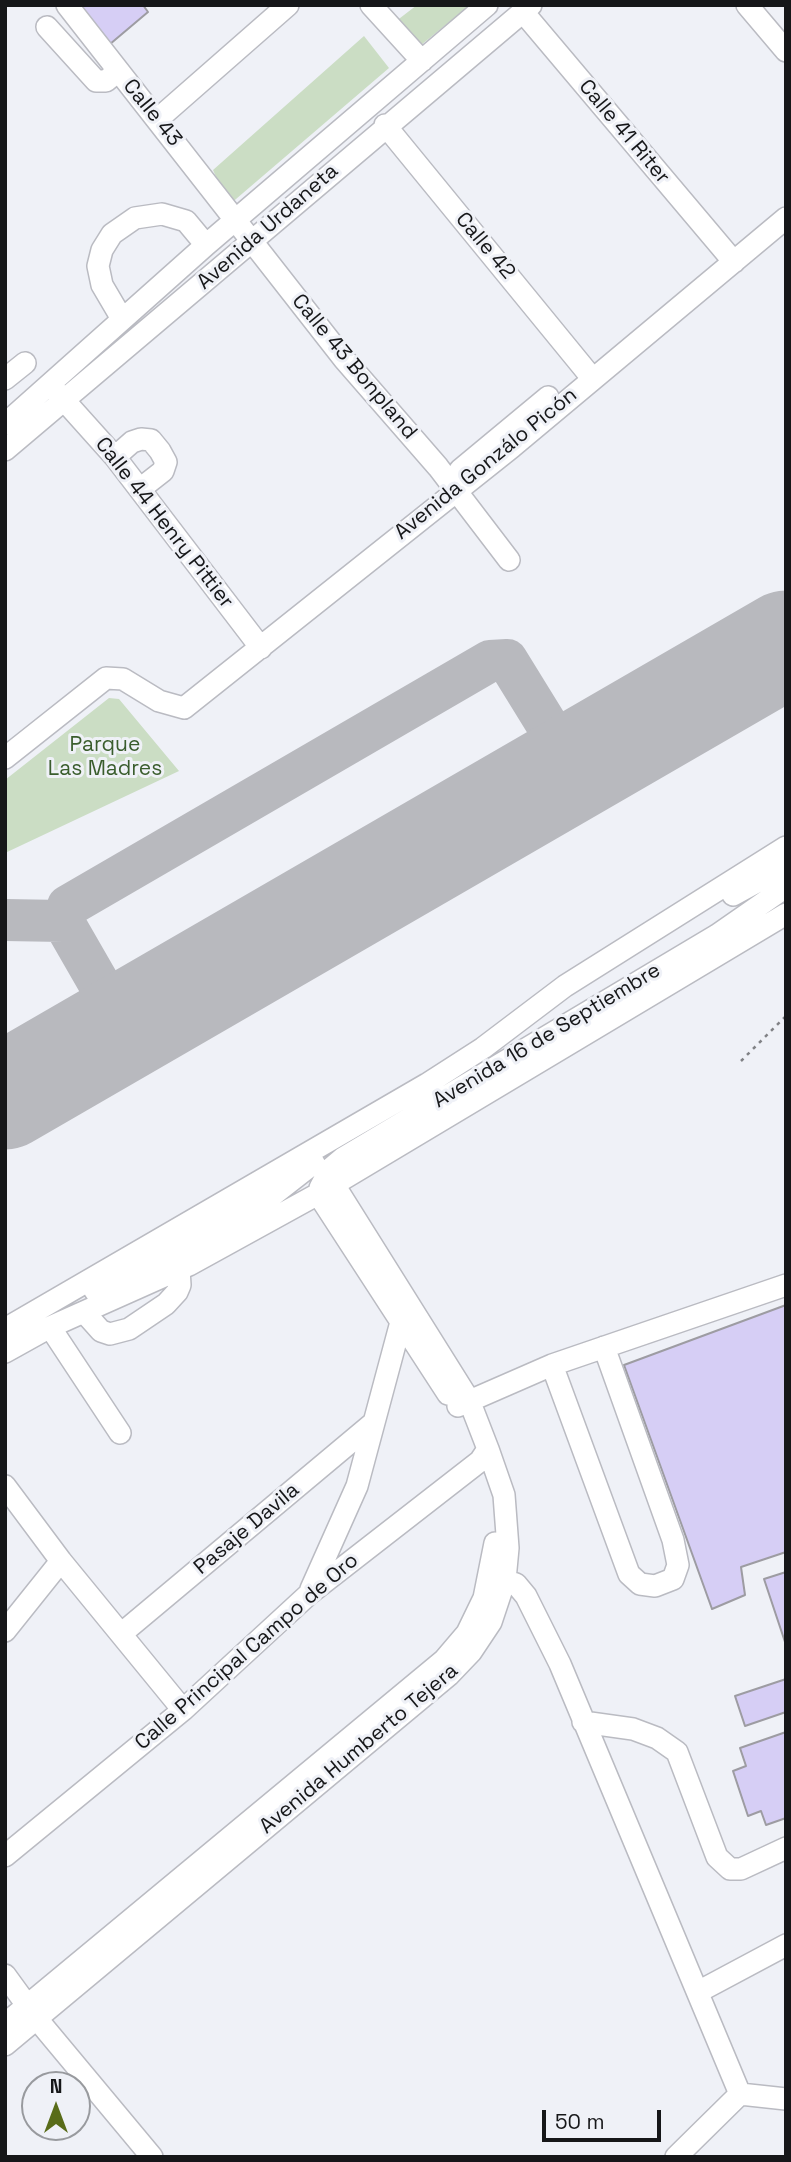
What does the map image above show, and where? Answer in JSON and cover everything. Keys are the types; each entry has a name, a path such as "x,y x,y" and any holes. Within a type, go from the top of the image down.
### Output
{"street":[{"name":"Calle 43","path":"67,5 253,241"},
{"path":"159,119 288,5"},
{"path":"372,5 422,61"},
{"name":"Avenida Urdaneta","path":"5,450 122,319 487,5"},
{"path":"747,5 786,51"},
{"name":"Avenida Urdaneta","path":"5,424 57,393 253,241 385,125 527,9"},
{"name":"Calle 41 Riter","path":"527,9 730,257"},
{"path":"47,27 96,81 106,80 118,71"},
{"name":"Calle 42","path":"385,125 588,373"},
{"name":"Avenida Gonzálo Picón","path":"5,758 106,678 123,678 159,701 184,708 258,644 730,257 786,204"},
{"path":"122,319 102,285 98,266 102,250 112,234 135,218 162,214 186,221 206,245"},
{"name":"Avenida Gonzálo Picón","path":"730,257 786,218"},
{"name":"Calle 43 Bonpland","path":"253,241 344,359 452,486 509,560"},
{"path":"5,379 25,363"},
{"name":"Calle 44 Henry Pittier","path":"57,393 115,457 258,644"},
{"path":"115,457 132,442 141,439 151,440 160,451 166,462 163,471 140,489"},
{"path":"5,1329 427,1084 483,1048 565,986 786,847"},
{"path":"5,1338 90,1293 159,1263 273,1195 329,1151 494,1049 563,995 786,866"},
{"name":"Avenida 16 de Septiembre","path":"326,1188 330,1170 343,1158 717,935 786,887"},
{"name":"Avenida 16 de Septiembre","path":"5,1352 50,1327 179,1269 326,1188 786,914"},
{"name":"Avenida Humberto Tejera","path":"326,1188 401,1322 462,1403"},
{"name":"Avenida Humberto Tejera","path":"5,2024 32,2012 449,1675 471,1652 491,1622 505,1580 508,1521 504,1496 462,1403 326,1188"},
{"path":"84,1312 101,1331 110,1334 129,1329 166,1304 177,1292 180,1285 179,1269"},
{"path":"462,1403 552,1365 786,1285"},
{"path":"309,1594 357,1486 401,1322"},
{"path":"50,1327 120,1433"},
{"path":"552,1365 629,1574 640,1584 655,1586 673,1579 678,1565 673,1539 604,1347"},
{"name":"Pasaje Davila","path":"121,1634 372,1424"},
{"name":"Avenida Humberto Tejera","path":"5,2045 32,2012 444,1660 467,1633 484,1598 494,1560 493,1505 484,1455"},
{"name":"Calle Principal Campo de Oro","path":"5,1856 183,1710 309,1594 484,1455"},
{"path":"5,1486 61,1561 183,1710"},
{"path":"5,1631 61,1561"},
{"path":"505,1580 516,1584 526,1596 560,1664 740,2094"},
{"path":"583,1722 633,1729 657,1738 677,1752 717,1857 730,1870 741,1870 786,1848"},
{"path":"698,1993 786,1945"},
{"path":"5,1975 32,2012 152,2157"},
{"path":"740,2094 786,2099"},
{"path":"676,2157 740,2094"}],"path":[{"path":"741,1061 786,1016"}],"green space":[{"path":"417,5 470,5 410,54 391,25"},
{"path":"364,36 389,68 229,205 213,170"},
{"name":"Parque Las Madres","path":"109,698 119,699 179,771 5,853 5,780"}],"building":[{"path":"70,5 143,5 148,12 103,50"},
{"path":"786,1305 786,1552 741,1567 745,1595 712,1609 624,1365"},
{"path":"786,1572 786,1645 764,1579"},
{"path":"786,1679 786,1712 745,1726 735,1696"},
{"path":"786,1732 786,1818 766,1825 761,1811 748,1816 733,1771 746,1766 740,1748"}],"taxiway":[{"path":"124,1027 63,921 68,906 490,661 507,660 573,767"},
{"path":"5,920 63,921"}],"runway":[{"path":"5,1096 786,644"}]}
